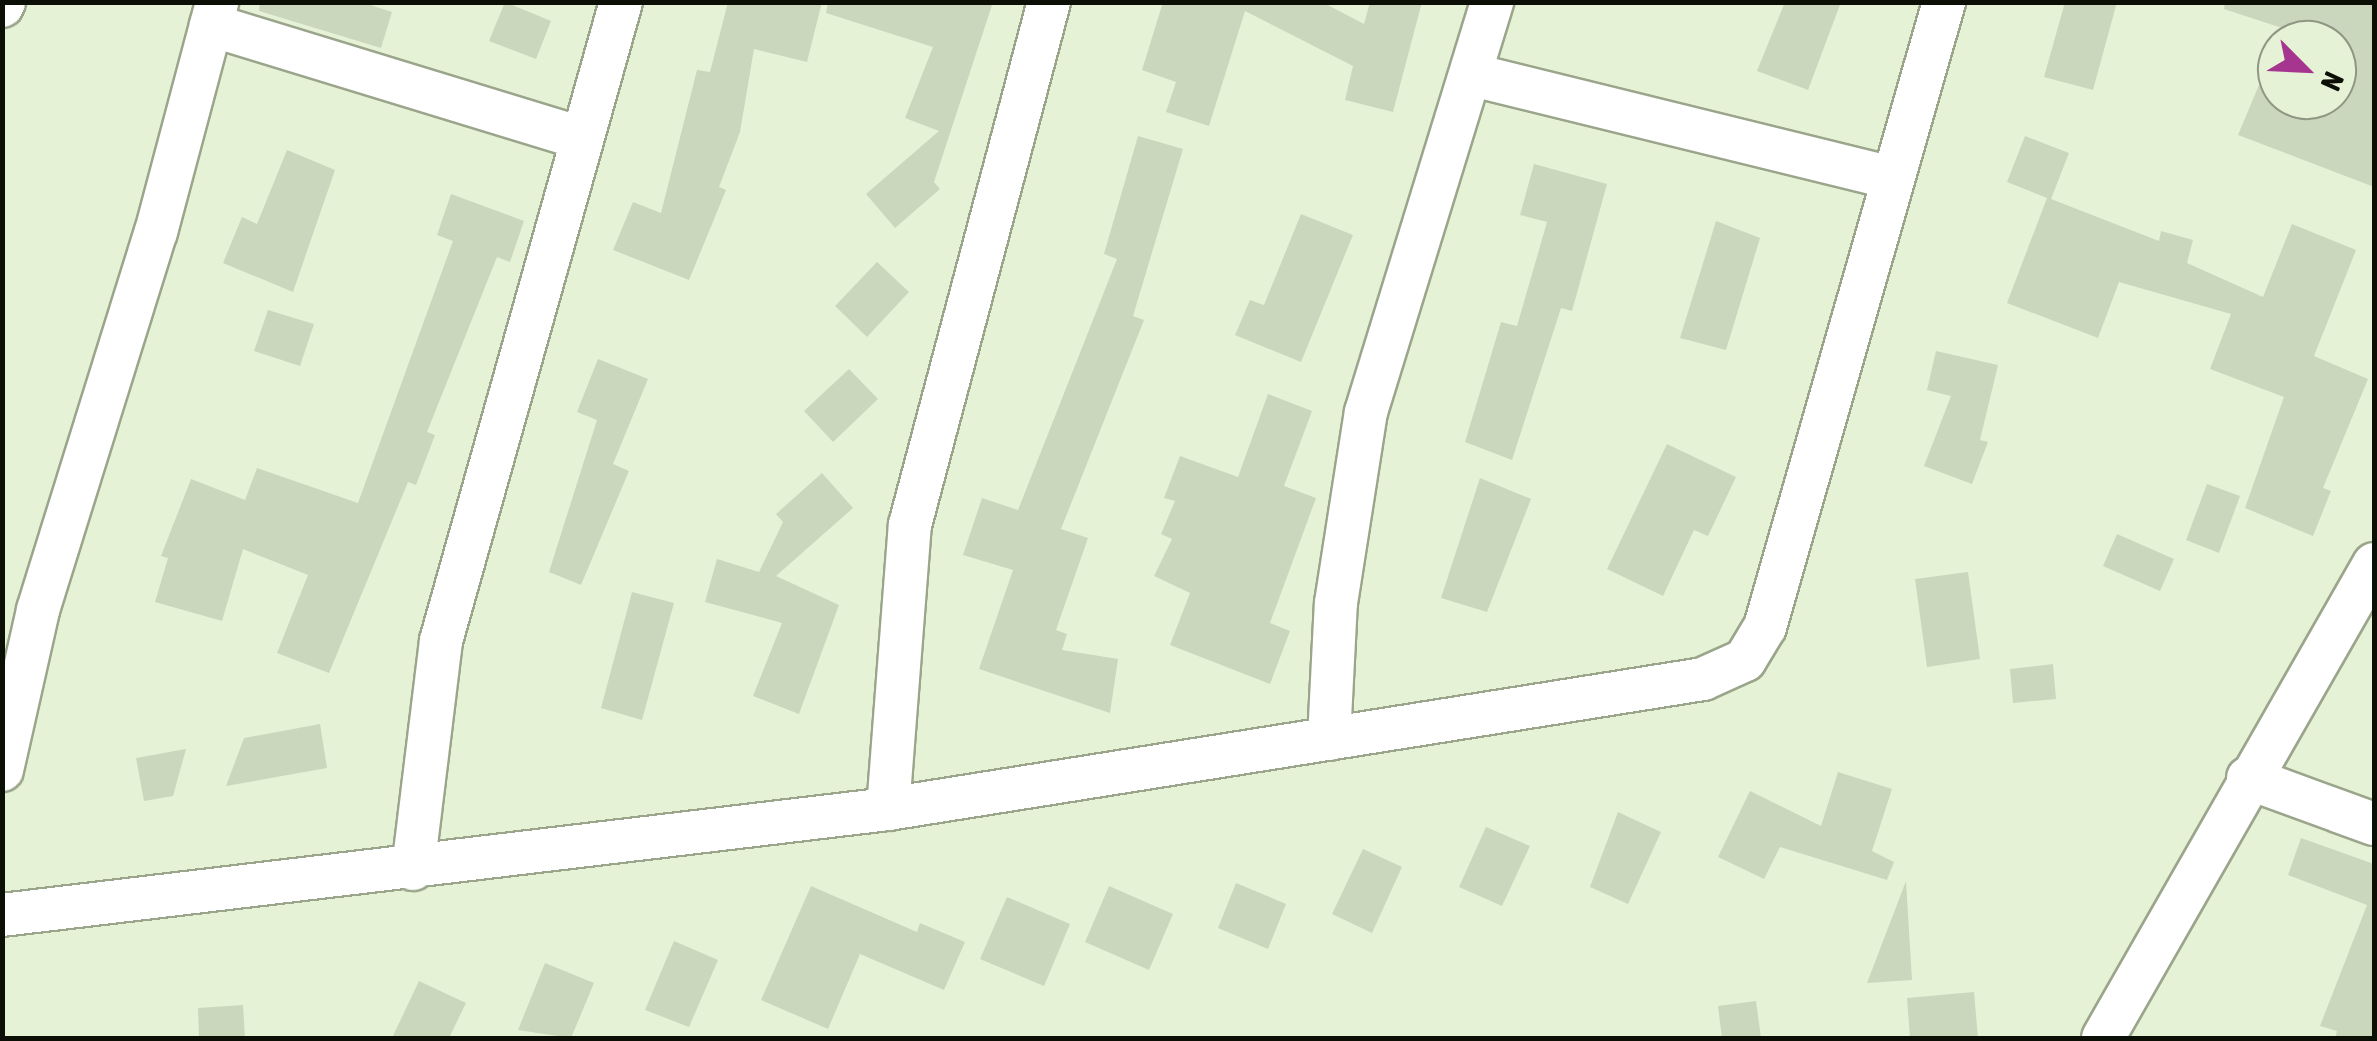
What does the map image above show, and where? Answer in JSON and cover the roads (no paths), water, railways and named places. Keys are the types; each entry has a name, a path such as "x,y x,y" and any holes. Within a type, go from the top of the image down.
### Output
{"street":[{"path":"413,869 441,641 578,137 621,2"},
{"path":"888,809 910,525 1049,2"},
{"path":"1329,739 1336,603 1366,412 1473,75 1492,2"},
{"path":"2,915 413,869 888,809 1702,679 1744,660 1765,627 1944,2"},
{"path":"2,770 38,610 156,232 214,14 578,137"},
{"path":"1473,75 1892,178"},
{"path":"2103,1038 2248,778 2374,564"},
{"path":"2248,778 2374,824"}]}
